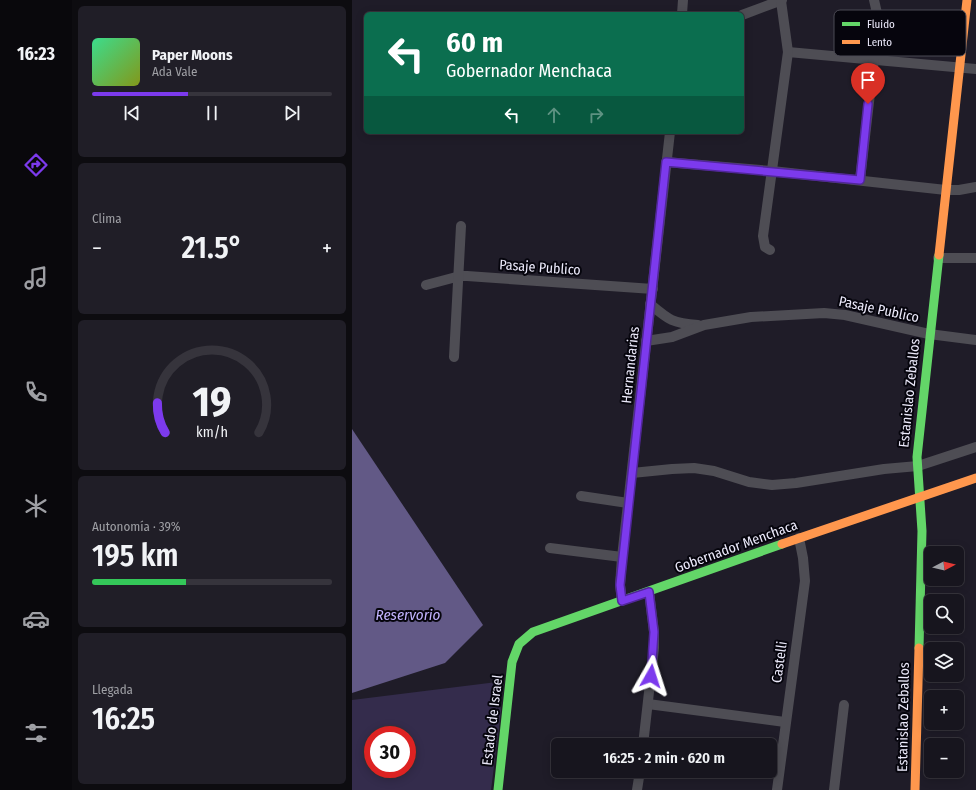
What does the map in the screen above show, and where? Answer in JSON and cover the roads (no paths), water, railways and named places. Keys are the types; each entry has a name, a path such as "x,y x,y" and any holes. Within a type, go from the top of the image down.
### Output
{"street":[{"path":"682,12 683,0"},
{"path":"744,13 782,0 788,52 764,236 765,247 770,250"},
{"path":"874,0 876,10"},
{"name":"Estanislao Zeballos","path":"966,10 967,0"},
{"path":"788,52 834,56"},
{"path":"837,56 976,69"},
{"path":"860,180 874,56"},
{"name":"Estanislao Zeballos","path":"914,790 922,531 917,457 929,334 961,56"},
{"name":"Hernandarias","path":"622,601 620,585 622,557 670,134"},
{"path":"666,162 772,171 946,190 976,188"},
{"path":"454,357 461,226"},
{"path":"938,258 976,258"},
{"name":"Pasaje Publico","path":"426,285 458,276 653,289"},
{"name":"Pasaje Publico","path":"650,304 669,320 679,324 704,325"},
{"name":"Pasaje Publico","path":"646,342 672,337 704,325 751,317 824,312 845,315 929,334 976,340"},
{"path":"632,473 694,468 714,471 749,482 772,485 796,484 884,469 918,466 976,448"},
{"name":"Gobernador Menchaca","path":"515,654 519,644 533,632 799,538 976,478"},
{"path":"581,496 628,503"},
{"name":"Castelli","path":"777,790 805,581 799,538"},
{"path":"550,548 622,557"},
{"path":"644,738 654,632 649,592"},
{"name":"Estado de Israel","path":"498,790 515,654"},
{"path":"648,704 785,722"},
{"path":"834,790 844,705"},
{"path":"637,790 639,778"}],"water":[{"name":"Reservorio","path":"352,429 483,625 445,663 352,693"}]}
